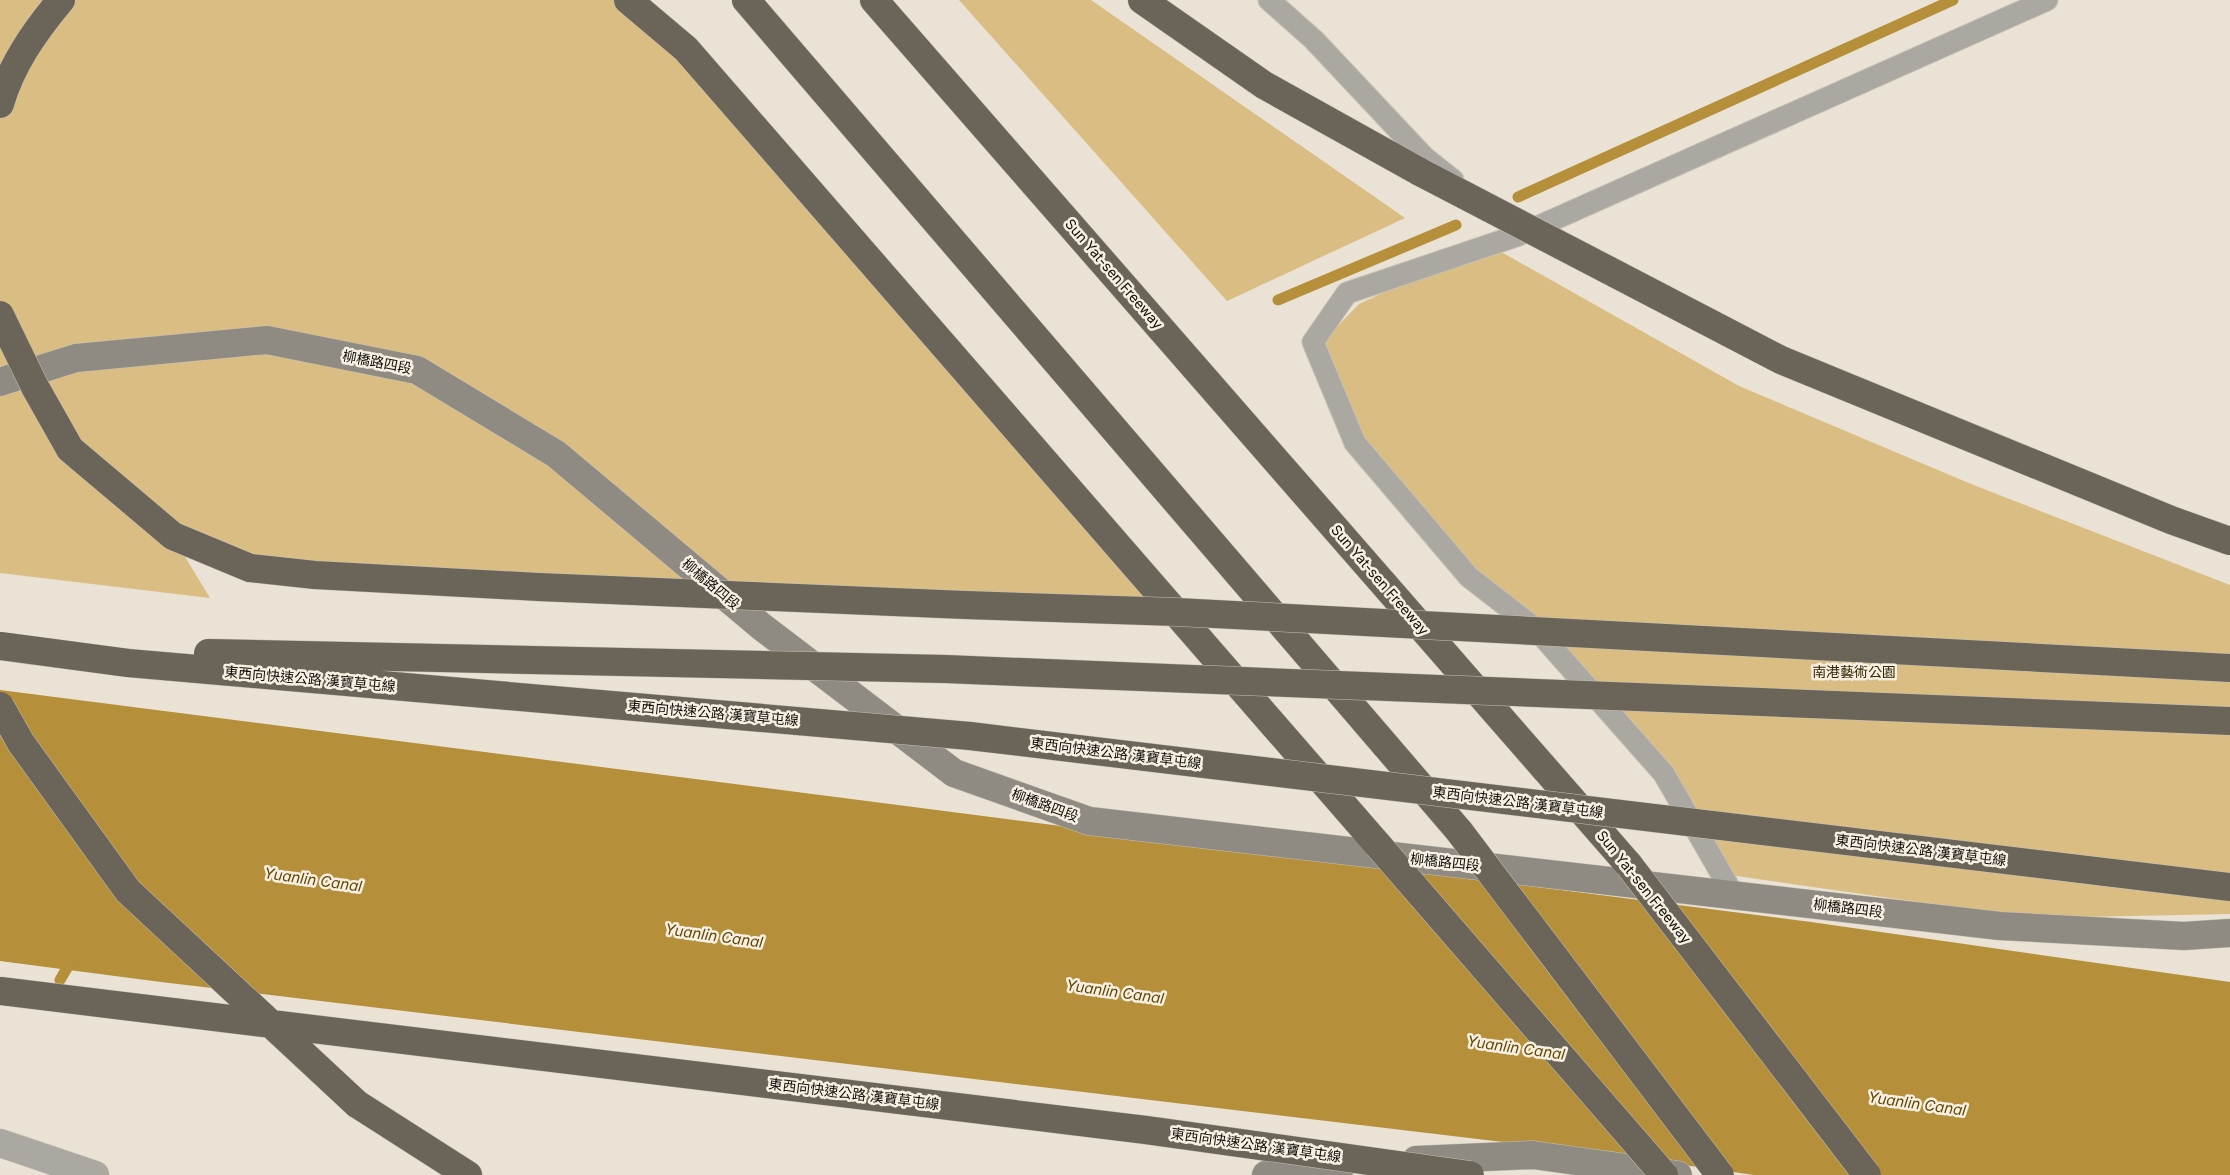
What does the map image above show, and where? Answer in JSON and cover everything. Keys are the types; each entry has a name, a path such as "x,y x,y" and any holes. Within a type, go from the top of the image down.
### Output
{"highway":[{"path":"0,104 4,88 34,33 62,0"},
{"path":"628,0 686,49 1664,1175"},
{"path":"746,0 1459,831 1720,1175"},
{"name":"Sun Yat-sen Freeway","path":"874,0 1630,865 1867,1175"},
{"path":"1142,0 1264,85 1420,172 1781,360 2162,516 2230,541"},
{"path":"0,315 34,387 70,449 173,536 250,568 315,574 549,588 1177,612 2230,668"},
{"name":"東西向快速公路 漢寶草屯線","path":"0,646 128,663 970,736 2230,887"},
{"path":"128,663 197,653 946,668 2230,721"},
{"path":"0,706 21,743 128,891 358,1104 468,1175"},
{"name":"東西向快速公路 漢寶草屯線","path":"0,990 1136,1128 1470,1175"}],"main road":[{"name":"柳橋路四段","path":"0,382 76,358 266,340 417,370 556,454 762,627 954,773 1089,821 2000,926 2184,936 2230,934"},
{"path":"1266,1175 1308,1166 1533,1155 1678,1175"}],"street":[{"path":"0,1143 96,1175"}],"lane":[{"path":"1269,0 1314,40 1424,156 1519,235"},
{"path":"1733,894 1664,774 1536,629 1469,577 1355,443 1313,342 1347,293 1519,235 2047,0"}],"green space":[{"path":"0,0 628,0 1177,612 315,575 173,537 210,598 0,573"},
{"path":"959,0 1091,0 1405,218 1227,301"},
{"name":"南港藝術公園","path":"1487,244 1739,386 1971,484 2230,585 2230,914 2028,918 1730,875 1553,629 1490,586 1454,547 1408,488 1362,437 1324,340 1359,304"}],"water":[{"name":"Yuanlin Canal","path":"0,690 1811,922 2230,982 2230,1175 1754,1175 1620,1156 161,982 0,961"}],"waterway":[{"path":"1518,197 1953,0"},
{"path":"1278,300 1456,225"},
{"path":"60,980 74,956"}]}
